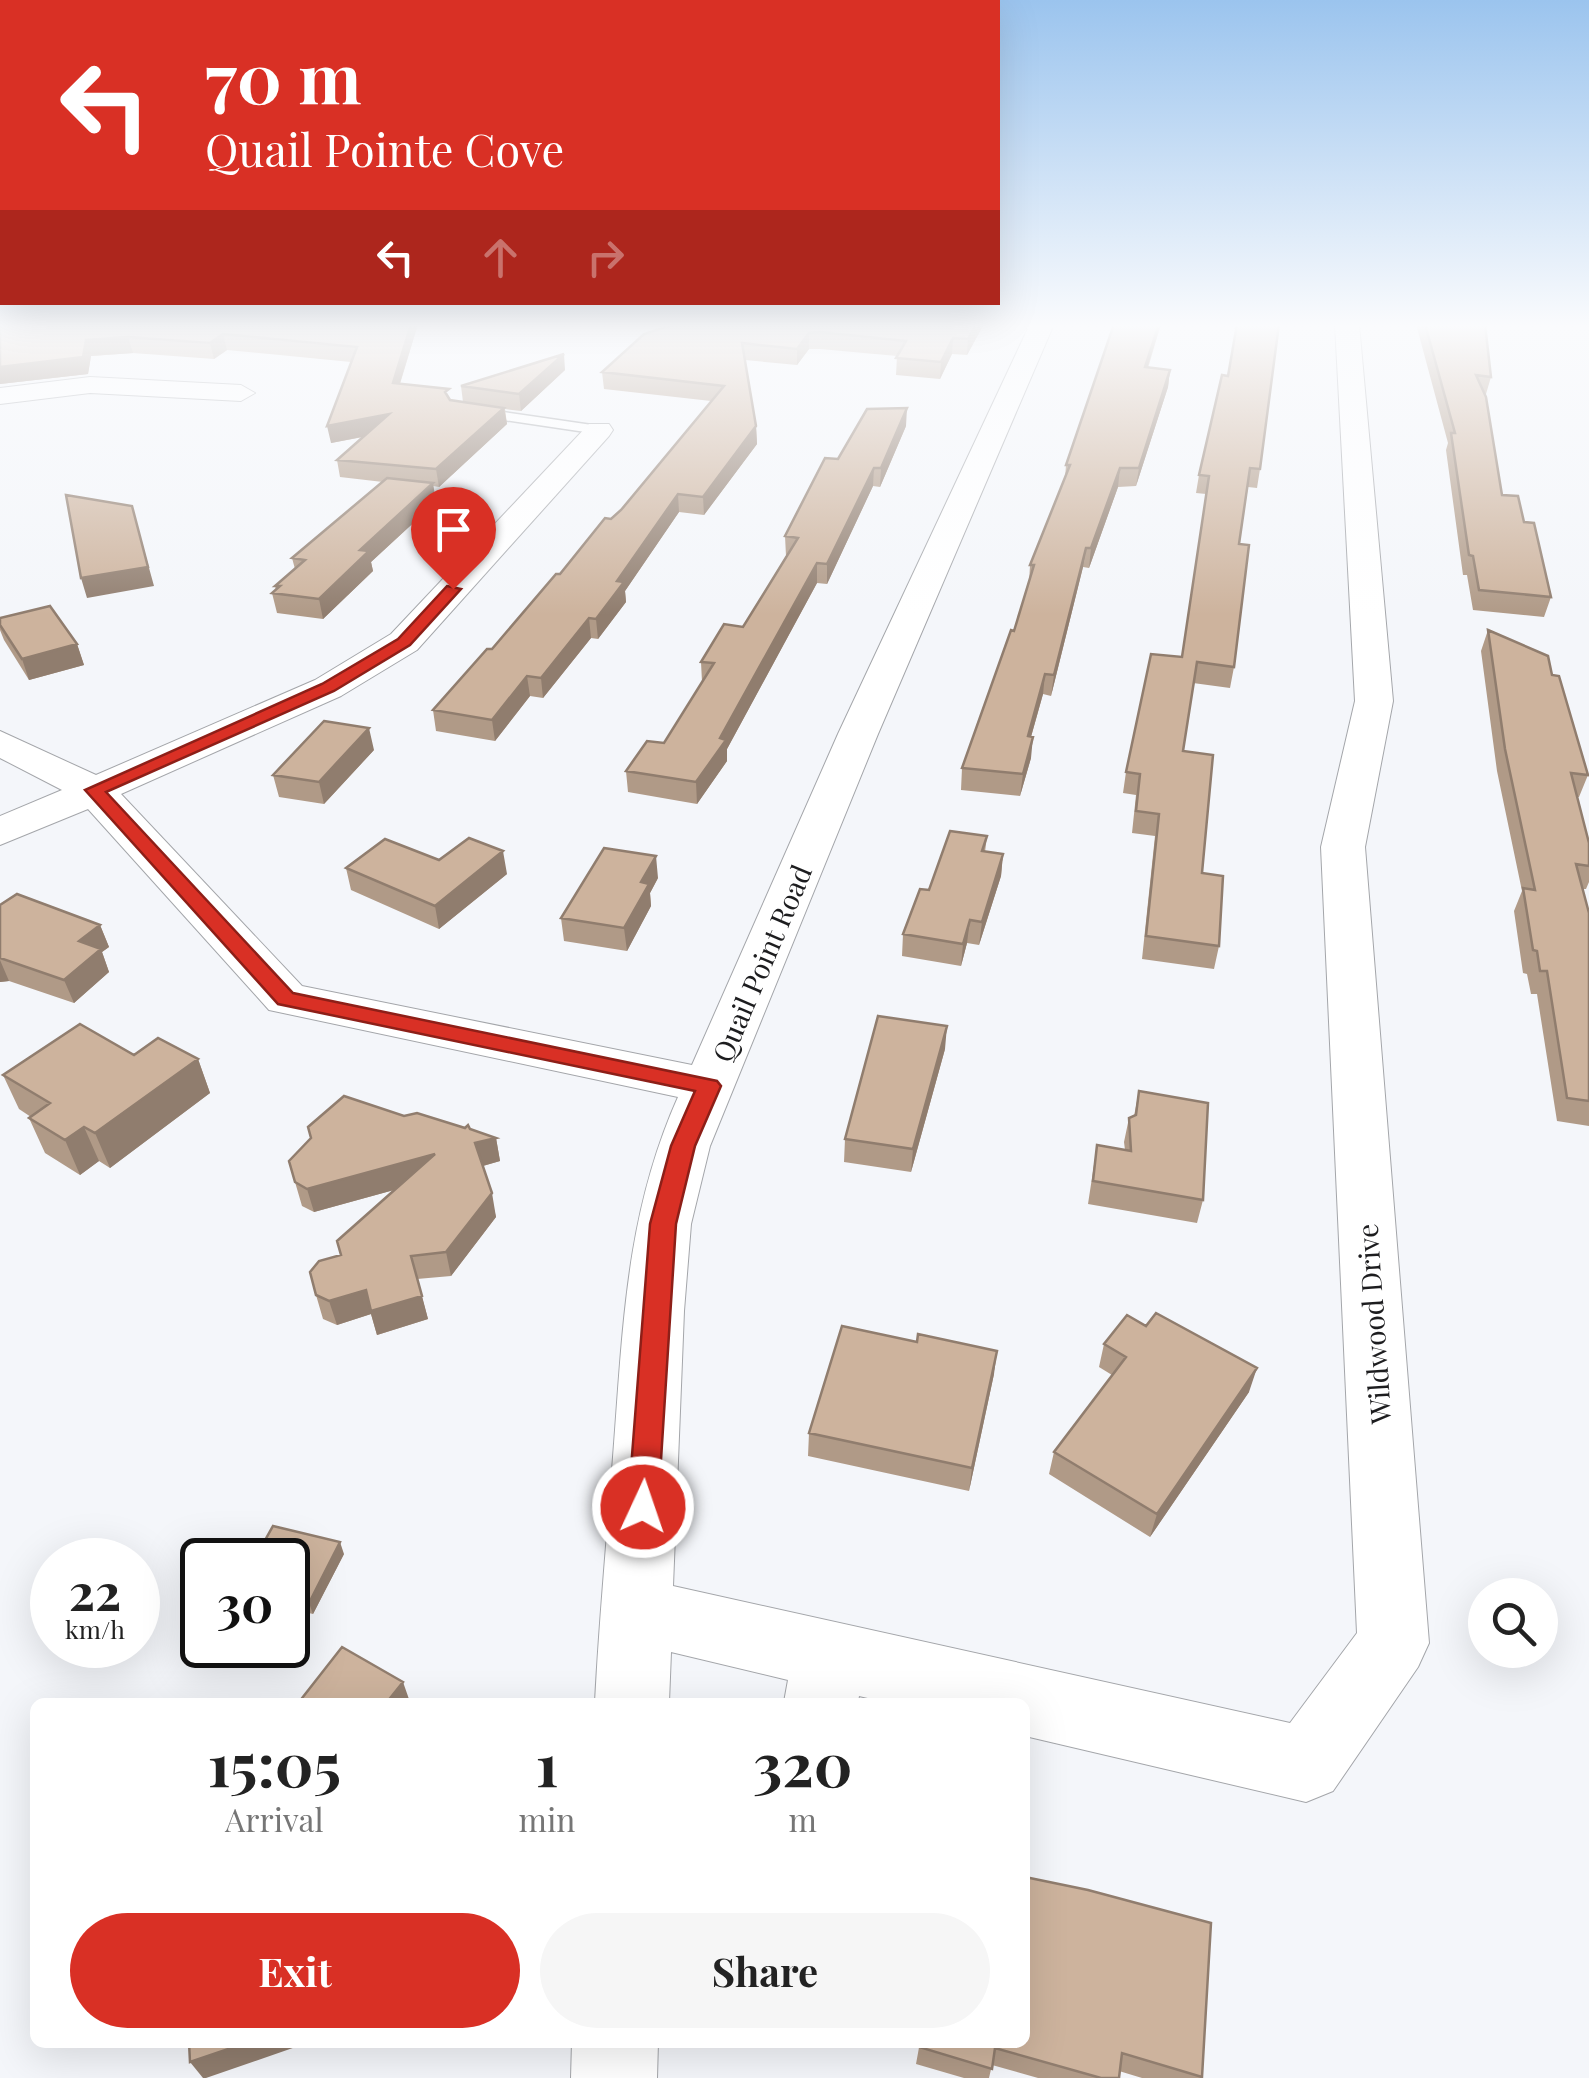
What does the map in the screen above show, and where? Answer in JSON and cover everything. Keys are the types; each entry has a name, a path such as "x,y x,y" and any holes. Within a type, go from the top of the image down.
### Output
{"street":[{"name":"Quail Point Road","path":"632,1698 663,1224 683,1146 858,734 998,421"},
{"name":"Wildwood Drive","path":"1030,1716 1306,1764 1393,1643 1343,847 1374,701 1355,421"},
{"path":"0,832 328,688 404,642 599,430"},
{"path":"0,743 94,790 286,999 709,1086"},
{"path":"637,1611 825,1680"},
{"name":"Wildwood Drive","path":"825,1680 928,1698"},
{"path":"614,2078 615,2048"}],"lane":[{"path":"535,421 599,430"}],"building":[{"path":"381,421 490,421 436,469 337,460"},
{"path":"695,421 755,421 756,426 703,497 678,494 617,581 624,582 596,619 589,618 541,678 527,676 492,720 433,710 560,574 605,518 611,519"},
{"path":"860,421 901,421 881,468 874,468 827,564 817,563 720,738 726,740 696,782 626,771 647,741 664,743 714,663 701,662 724,624 743,627 798,538 785,536 825,458 838,459"},
{"path":"1081,421 1154,421 1139,468 1120,468 1091,548 1086,548 1054,675 1045,674 1028,736 1033,737 1023,774 962,768 1011,630 1014,631 1034,565 1030,565 1070,465 1066,465"},
{"path":"1211,421 1266,421 1260,469 1250,468 1239,544 1249,545 1234,667 1197,662 1183,751 1213,755 1202,873 1223,876 1219,946 1146,936 1159,814 1136,811 1140,774 1126,772 1151,654 1182,657 1209,476 1199,475"},
{"path":"1452,421 1490,421 1502,495 1518,496 1524,522 1534,523 1551,597 1479,590 1473,556 1469,555 1451,433 1455,433"},
{"path":"387,478 433,483 360,550 369,551 319,599 272,593 305,560 292,558"},
{"path":"66,495 132,506 148,567 81,578"},
{"path":"50,606 77,644 22,659 0,625 0,618"},
{"path":"1488,630 1548,656 1552,675 1559,676 1588,775 1571,773 1589,843 1589,866 1576,864 1589,913 1589,1101 1567,1098 1547,971 1540,971 1537,951 1533,950 1523,888 1535,890 1505,749"},
{"path":"324,721 369,728 319,782 273,775"},
{"path":"950,831 987,836 982,851 1003,854 982,922 970,920 963,944 903,934 920,889 929,890"},
{"path":"469,838 503,851 435,906 346,868 385,839 439,860"},
{"path":"604,848 656,856 641,882 649,884 624,928 561,918"},
{"path":"17,894 100,925 79,941 101,949 64,980 0,958 0,905"},
{"path":"878,1016 947,1026 913,1149 845,1139"},
{"path":"80,1024 134,1055 158,1038 198,1059 95,1133 84,1127 65,1140 29,1118 50,1103 3,1075"},
{"path":"1139,1091 1208,1103 1203,1200 1093,1181 1097,1145 1131,1151 1129,1118 1136,1115"},
{"path":"344,1096 404,1116 417,1113 465,1128 468,1125 496,1138 475,1143 492,1193 446,1252 411,1256 422,1296 371,1311 366,1290 329,1301 316,1295 310,1272 319,1261 341,1255 337,1241 435,1154 307,1189 295,1182 289,1161 311,1138 308,1127"},
{"path":"1156,1313 1257,1368 1157,1514 1054,1452 1126,1357 1104,1344 1127,1315 1146,1326"},
{"path":"842,1326 917,1342 918,1334 997,1351 972,1468 809,1433"},
{"path":"273,1526 340,1542 310,1601 310,1538 266,1538"},
{"path":"342,1647 403,1682 390,1698 302,1698"},
{"path":"1030,1878 1211,1923 1202,2077 1122,2053 1119,2078 1101,2078 995,2048 1030,2048"},
{"path":"189,2048 231,2048 190,2062"},
{"path":"922,2048 995,2048 992,2069"}],"route":[{"path":"453,589 404,642 328,688 94,790 286,999 709,1086 683,1146 663,1224 643,1507"}]}
